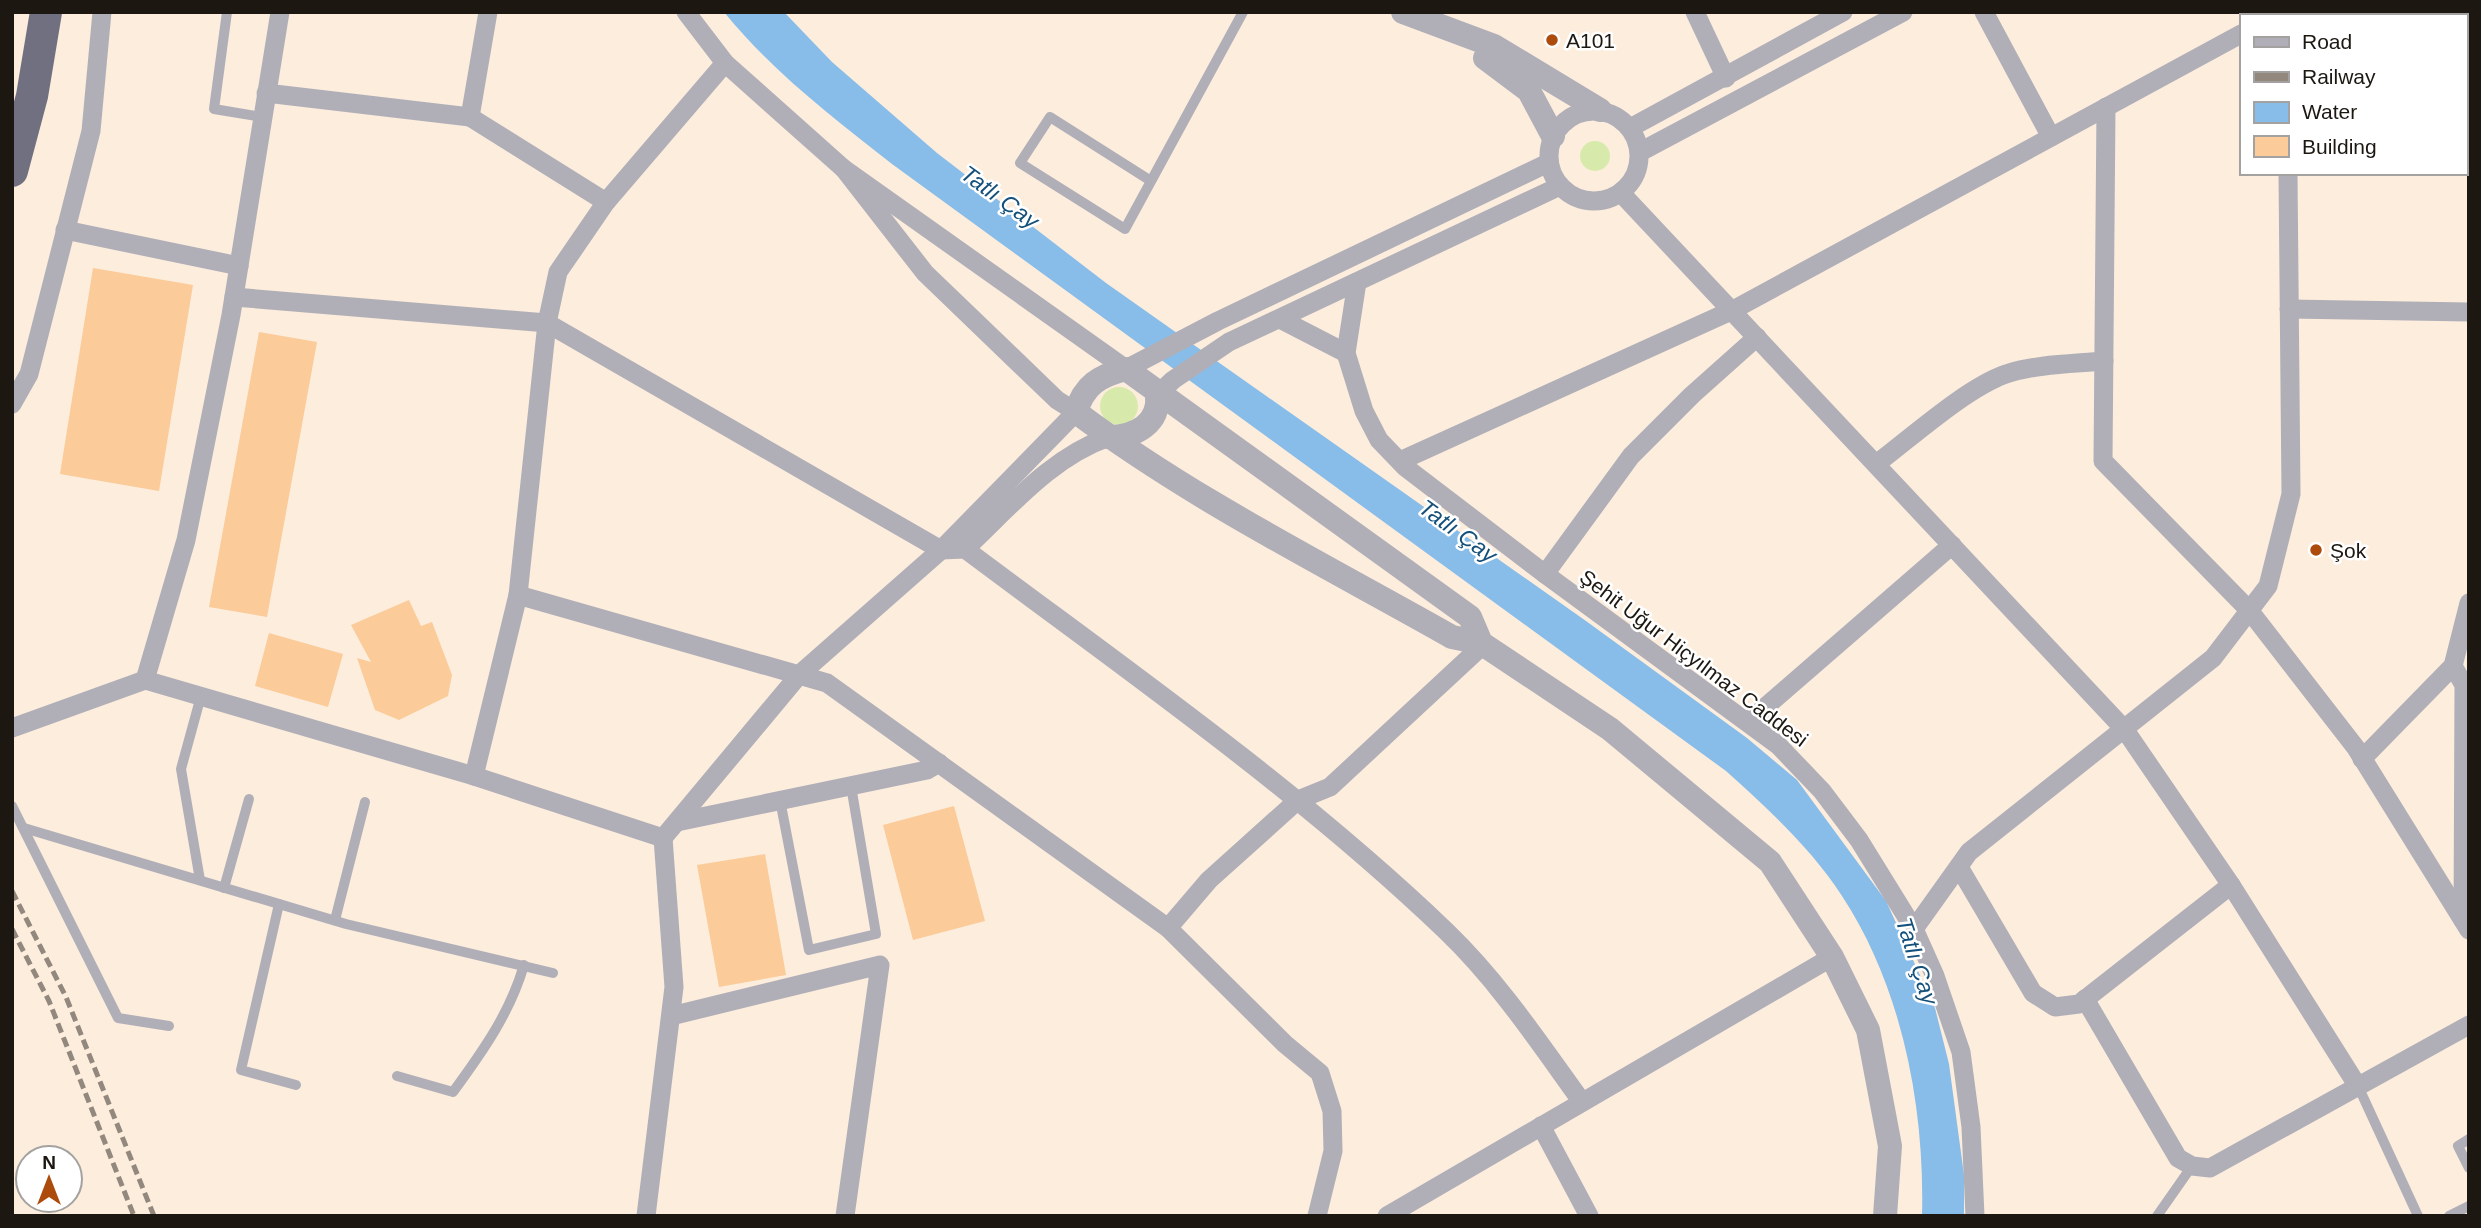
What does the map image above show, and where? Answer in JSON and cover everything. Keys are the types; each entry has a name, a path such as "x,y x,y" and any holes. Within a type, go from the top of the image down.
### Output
{"highway":[{"path":"12,171 32,96 46,12"}],"street":[{"path":"12,404 29,374 90,131 102,12"},
{"path":"145,680 186,540 234,297 280,12"},
{"path":"470,117 488,12"},
{"path":"686,12 725,63 844,169 1134,366 1470,617 1483,643"},
{"path":"1402,12 1494,46 1600,110 1615,115 1630,128 1640,152 1638,168 1632,182 1621,193 1607,200 1591,202 1576,198 1560,186 1548,163 1553,136 1571,116 1600,110"},
{"path":"1402,12 1496,64 1529,91 1553,136"},
{"path":"1695,12 1727,78"},
{"path":"1630,128 1727,78 1843,12"},
{"path":"1640,152 1903,12"},
{"path":"1984,12 2051,137"},
{"path":"1399,461 1732,310 2240,35"},
{"path":"474,776 518,596 547,323 558,272 606,202 725,63"},
{"path":"266,93 470,117 606,202"},
{"path":"2106,107 2103,461 2249,610 2362,759 2466,926"},
{"path":"646,1216 674,987 663,838 799,675 941,550 1076,412 1087,387 1095,380 1134,366 1197,332 1548,163"},
{"path":"844,169 925,273 1057,400 1109,438 1170,476 1452,637 1483,643 1610,729 1770,862 1832,957 1868,1030 1890,1146 1885,1216"},
{"path":"1914,929 1969,852 2213,658 2268,586 2291,494 2288,175"},
{"path":"965,549 1061,459 1082,447 1137,432 1151,421 1157,414 1163,389 1216,351 1560,186"},
{"path":"1621,193 2125,730 2231,885 2357,1084"},
{"path":"65,230 239,266"},
{"path":"1280,319 1346,353 1357,282"},
{"path":"234,297 547,323 941,550 965,549 1298,800 1448,933 1511,1004 1582,1102"},
{"path":"2289,309 2469,312"},
{"path":"1545,574 1631,456 1692,395 1758,337"},
{"name":"Şehit Uğur Hiçyılmaz Caddesi","path":"1346,353 1378,440 1399,461 1545,574 1778,744 1822,791 1866,851 1914,929 1939,988 1961,1052 1971,1128 1975,1216"},
{"path":"1876,464 1982,385 2004,374 2024,369 2104,360"},
{"path":"1748,722 1952,545"},
{"path":"518,596 827,683 1168,928 1285,1044 1320,1073 1332,1111 1333,1151 1317,1216"},
{"path":"2466,926 2464,685 2459,661 2469,603"},
{"path":"1168,928 1209,880 1298,800 1330,787 1483,643"},
{"path":"2362,759 2459,661"},
{"path":"12,728 145,680 474,776 663,838"},
{"path":"677,822 927,770 939,764"},
{"path":"1959,867 2033,993 2055,1007 2079,1004 2231,885"},
{"path":"1387,1216 1832,957"},
{"path":"671,1016 880,965 845,1216"},
{"path":"2085,999 2178,1158 2192,1166 2210,1168 2357,1084 2469,1025"},
{"path":"1541,1126 1589,1216"}],"lane":[{"path":"227,12 214,109 262,117"},
{"path":"1151,181 1049,117 1020,163 1125,229 1151,181 1242,12"},
{"path":"200,880 181,769 201,696"},
{"path":"780,800 809,950 876,934 851,786"},
{"path":"225,888 248,799"},
{"path":"335,920 365,802"},
{"path":"12,806 118,1018 169,1026"},
{"path":"24,828 335,920 553,973"},
{"path":"279,904 241,1070 296,1084"},
{"path":"397,1076 453,1091 495,1033 514,997 524,965"},
{"path":"2357,1084 2418,1216"},
{"path":"2469,1139 2458,1146 2469,1168"},
{"path":"2157,1216 2192,1166"},
{"path":"2449,1216 2469,1206"}],"green space":[{"path":"1595,141 1606,145 1610,156 1606,167 1595,171 1584,167 1580,156 1584,145"},
{"path":"1119,387 1132,393 1138,406 1132,419 1119,425 1106,419 1100,406 1106,393"}],"water":[{"name":"Tatlı Çay","path":"724,12 784,12 832,62 937,153 1106,283 1586,621 1747,738 1797,780 1886,901 1935,1008 1949,1064 1964,1175 1964,1216 1922,1216 1922,1175 1914,1091 1906,1049 1880,969 1863,931 1830,878 1803,845 1773,815 1726,771 892,164 782,74"}],"building":[{"path":"93,268 193,285 159,491 60,474"},
{"path":"259,332 317,342 267,617 209,607"},
{"path":"409,600 421,626 432,622 452,675 448,696 399,720 375,710 357,658 371,662 351,625"},
{"path":"269,633 343,654 328,707 255,686"},
{"path":"954,806 985,921 913,940 883,825"},
{"path":"765,854 786,975 719,987 697,865"}],"railway":[{"path":"12,891 66,997 154,1216"},
{"path":"12,929 49,1001 134,1216"}],"place":[{"name":"A101","path":"1552,40"},
{"name":"Şok","path":"2316,550"}]}
